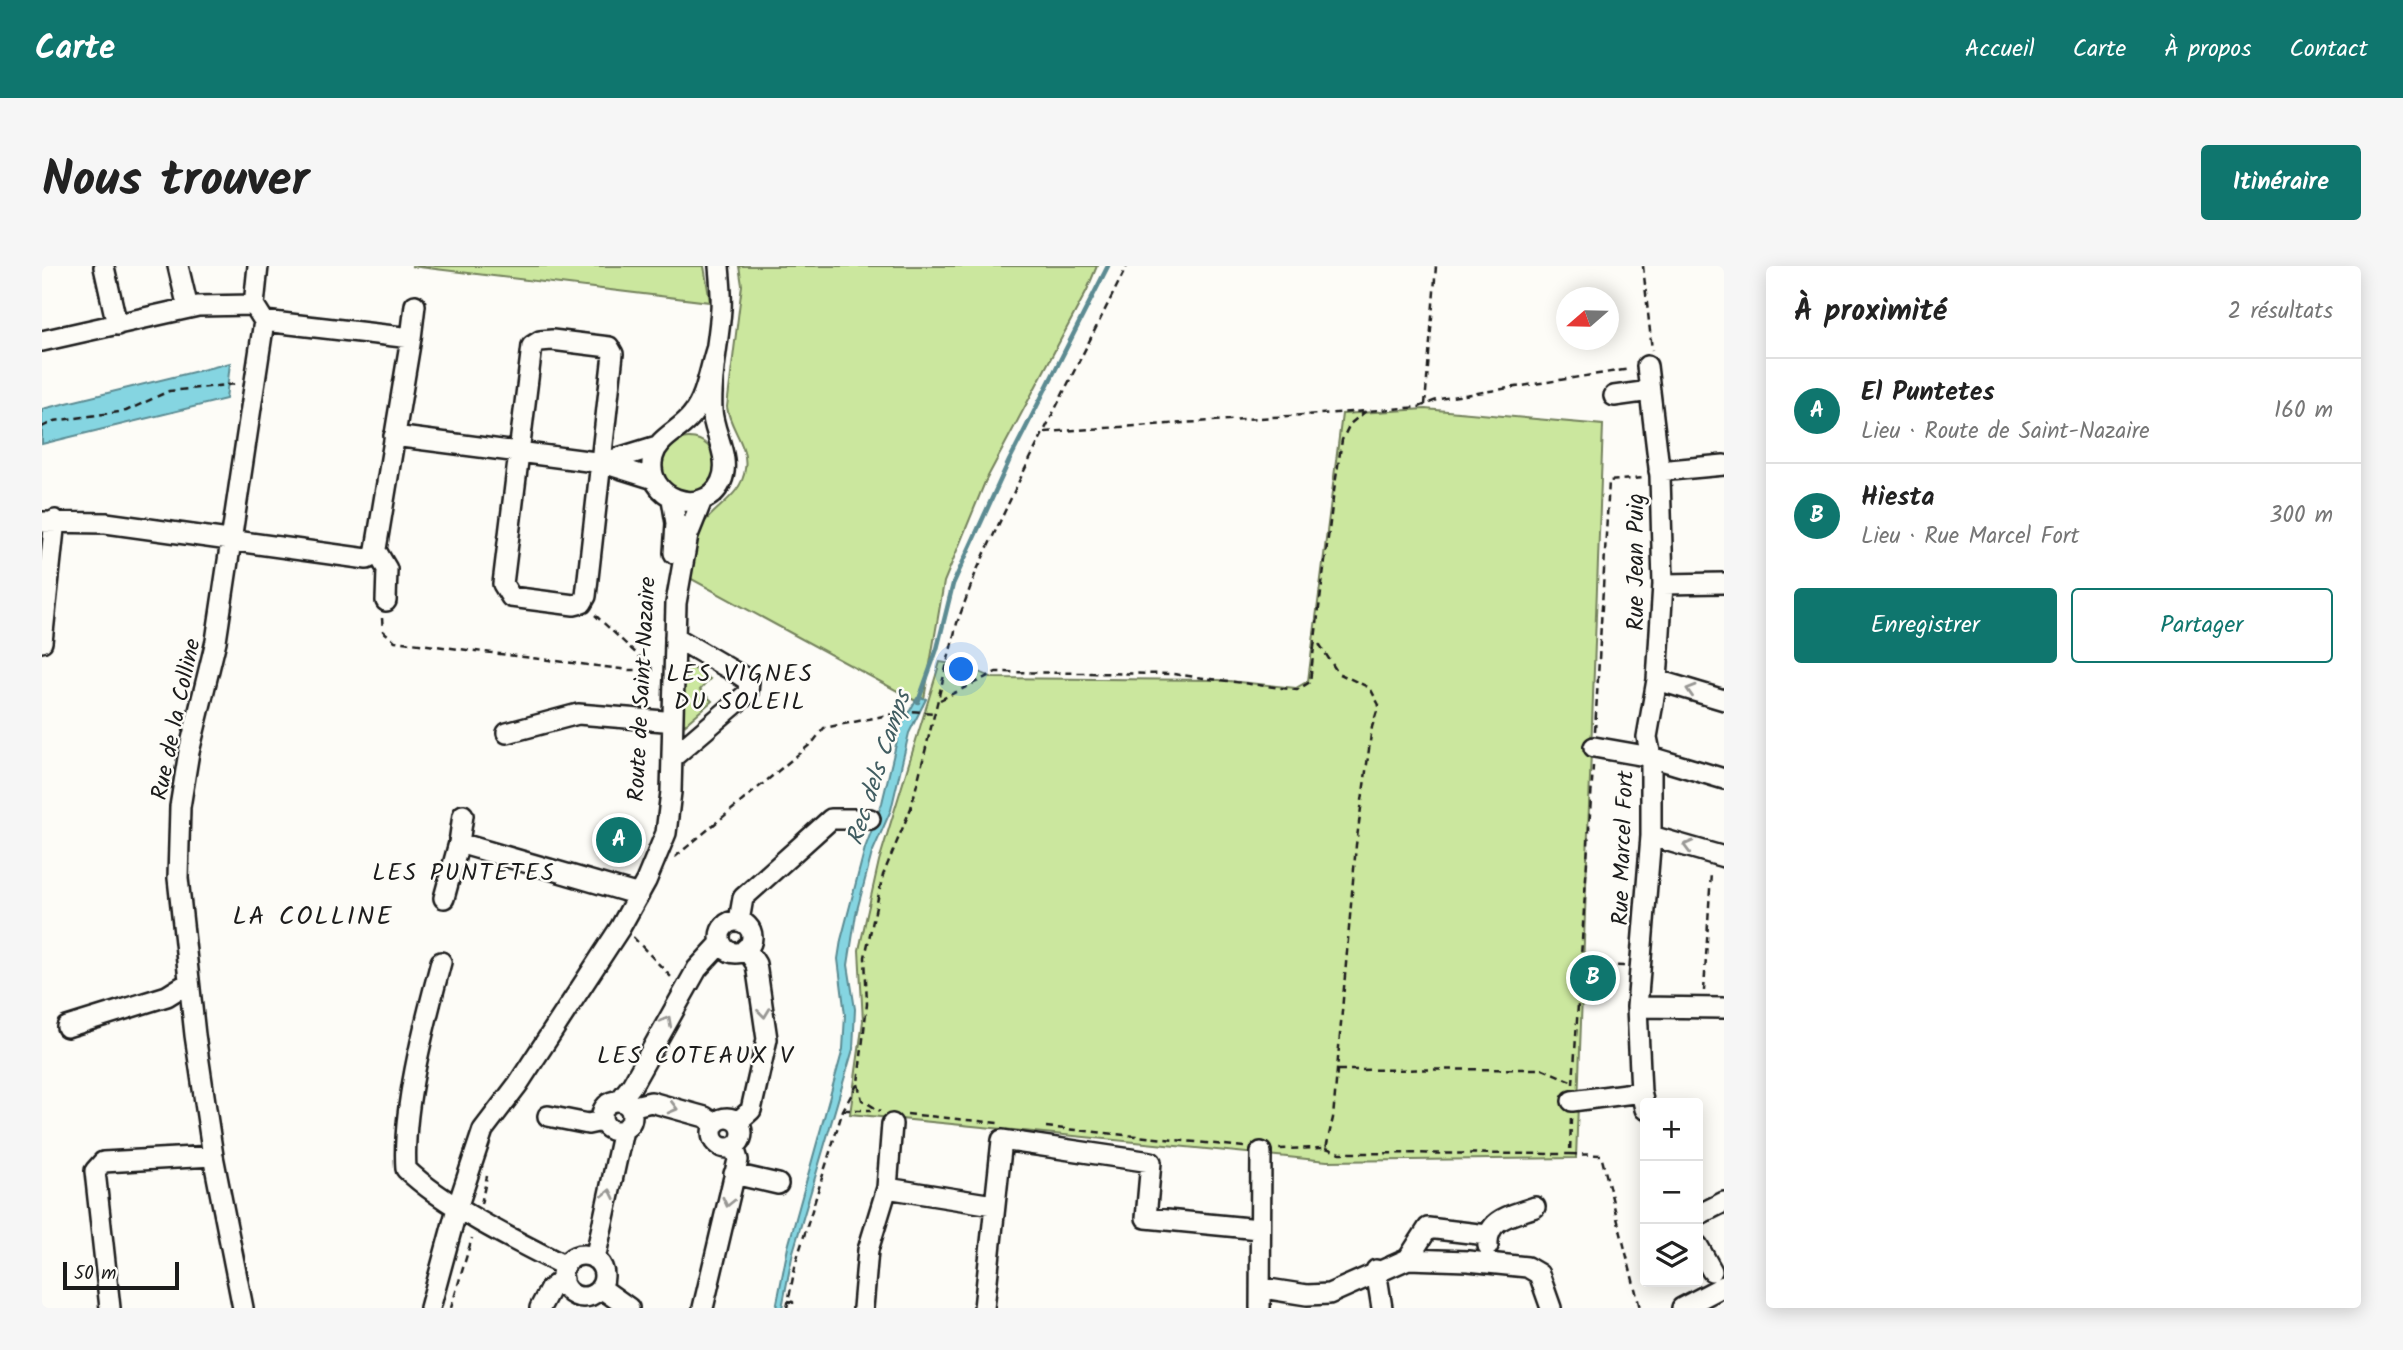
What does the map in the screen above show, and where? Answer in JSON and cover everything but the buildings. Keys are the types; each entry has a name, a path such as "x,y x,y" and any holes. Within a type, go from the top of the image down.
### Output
{"street":[{"path":"178,266 188,308"},
{"name":"Rue de la Colline","path":"243,1308 213,1156 188,983 178,878 180,807 189,751 216,641 254,381 259,313 258,266"},
{"path":"394,436 603,463 654,479 672,499 682,502 702,500 720,484 725,461 712,412 721,308 719,266"},
{"path":"104,267 117,325"},
{"path":"386,601 387,569 377,552 415,305"},
{"path":"42,341 188,308 259,313 411,338"},
{"path":"552,340 609,348 613,354 603,463 586,596 582,603 511,597 503,584 532,346 540,341 552,340"},
{"path":"603,463 657,446 691,417 701,399 716,351"},
{"name":"Rue Jean Puig","path":"1647,366 1660,473 1663,584 1657,680 1647,737 1651,757"},
{"path":"1615,396 1650,391"},
{"path":"673,433 695,430 705,433 721,449"},
{"path":"654,479 652,468 657,446"},
{"path":"1660,473 1724,465"},
{"name":"Route de Saint-Nazaire","path":"643,888 663,782 664,721 659,670 676,542 672,499"},
{"name":"Route de Saint-Nazaire","path":"444,1308 469,1213 496,1131 518,1084 587,981 643,888 666,834 680,570 688,535 702,500"},
{"path":"42,642 48,521 107,523 367,559 377,552"},
{"path":"1663,584 1724,583"},
{"path":"672,758 748,693 750,687 749,681 740,674 675,637"},
{"path":"1657,680 1724,700"},
{"path":"507,733 578,714 664,721"},
{"path":"1594,747 1651,757 1724,779"},
{"name":"Rue Marcel Fort","path":"1643,1098 1637,1007 1651,836 1651,757"},
{"path":"444,898 459,843 463,815"},
{"path":"739,921 743,898 831,819 870,820"},
{"path":"1651,836 1718,855"},
{"path":"459,843 643,888"},
{"path":"564,1272 565,1285 575,1295 589,1296 601,1288 604,1276 595,1259 623,1130 632,1120 625,1104 632,1085 697,969 722,943 722,930 732,921 739,921 751,932 746,948 756,964 767,1039 751,1110 741,1119 724,1118 715,1124 712,1136 715,1142 727,1148 734,1147"},
{"path":"722,943 736,952 746,948"},
{"path":"441,962 426,1018 404,1143 406,1169 421,1184 564,1272"},
{"path":"67,1027 167,996 188,983"},
{"path":"1637,1007 1724,1008"},
{"path":"1572,1091 1640,1100"},
{"path":"623,1130 611,1130 602,1121 603,1108 613,1100 625,1104 651,1102 705,1117 715,1124"},
{"path":"548,1116 588,1124 602,1121"},
{"path":"863,1308 868,1250 887,1188 889,1116"},
{"path":"703,1308 737,1160 734,1147 742,1134 735,1120"},
{"path":"985,1308 993,1205 1002,1140 1151,1162 1146,1218 1259,1229"},
{"path":"1260,1308 1262,1288 1259,1229 1263,1151"},
{"path":"110,1308 95,1171 103,1162 213,1156"},
{"path":"734,1174 778,1184"},
{"path":"887,1188 993,1205"},
{"path":"1703,1212 1724,1202"},
{"path":"1490,1262 1488,1235 1495,1221 1535,1207"},
{"name":"Route de Saint-Nazaire","path":"430,1308 469,1213"},
{"path":"1408,1259 1428,1228 1488,1235"},
{"path":"540,1308 550,1289 582,1255 595,1259"},
{"path":"1682,1308 1718,1279 1703,1255"},
{"path":"1262,1288 1307,1295 1329,1294 1376,1270 1408,1259 1490,1262 1527,1267 1539,1274 1551,1308"},
{"path":"1376,1270 1382,1308"},
{"path":"601,1288 629,1308"}],"path":[{"path":"873,1110 862,1100 858,1083 867,1004 865,957 883,875 911,808 957,623 976,572 1127,266"},
{"path":"1425,405 1436,266"},
{"path":"1044,432 1425,405 1439,399 1647,366 1652,349 1643,266"},
{"path":"42,427 54,421 125,411 169,391 254,381"},
{"path":"939,701 996,672 1172,674 1297,690 1310,682 1342,440 1350,424 1366,411"},
{"path":"1570,1154 1609,481 1660,473"},
{"path":"386,601 381,605 383,631 395,641 629,670 659,670"},
{"path":"582,603 659,670"},
{"path":"1314,647 1320,645 1338,673 1370,688 1379,705 1372,727 1356,845 1334,1118 1326,1148"},
{"path":"706,831 813,742 824,728 909,710 936,713"},
{"path":"1703,1007 1718,855"},
{"path":"641,946 684,990"},
{"path":"1581,965 1641,966"},
{"path":"1338,1070 1543,1069 1572,1091"},
{"path":"787,1308 796,1262 843,1110 858,1083"},
{"path":"843,1110 873,1110 889,1116 1003,1123"},
{"path":"1044,1127 1263,1151 1326,1148 1340,1153 1601,1155 1640,1308"},
{"path":"451,1308 469,1213 489,1167"},
{"path":"788,1301 793,1302 793,1308"}],"green space":[{"path":"411,266 704,266 710,302"},
{"path":"739,266 1097,266 1087,290 985,482 944,582 923,705 686,576 700,529 734,493 745,469 742,445 727,407 742,285"},
{"path":"1425,409 1603,425 1576,1158 1327,1161 850,1114 863,1021 859,950 879,861 940,662 965,666 993,678 1219,680 1296,688 1308,681 1342,414"},
{"path":"694,438 704,442 712,450 716,465 712,480 704,488 684,492 674,488 666,480 662,460 666,450 674,442"},
{"path":"682,661 710,679 700,690 712,701 682,727"}],"water":[{"path":"230,363 226,399 42,444 42,409"},
{"path":"920,697 926,699 909,733 891,810 872,853 856,914 848,965 855,1009 853,1049 793,1252 782,1308 776,1308 788,1247 843,1049 845,1015 838,959 841,940 865,848 882,803 900,728"}],"waterway":[{"name":"Rec dels Camps","path":"918,702 937,649 953,584 1009,461 1108,266"}],"place":[{"name":"El Puntetes","path":"619,840"},
{"name":"Hiesta","path":"1593,978"}],"district":[{"name":"LES VIGNES DU SOLEIL","path":"740,687"},
{"name":"LES PUNTETES","path":"464,872"},
{"name":"LA COLLINE","path":"313,915"},
{"name":"LES COTEAUX V","path":"696,1055"}]}
